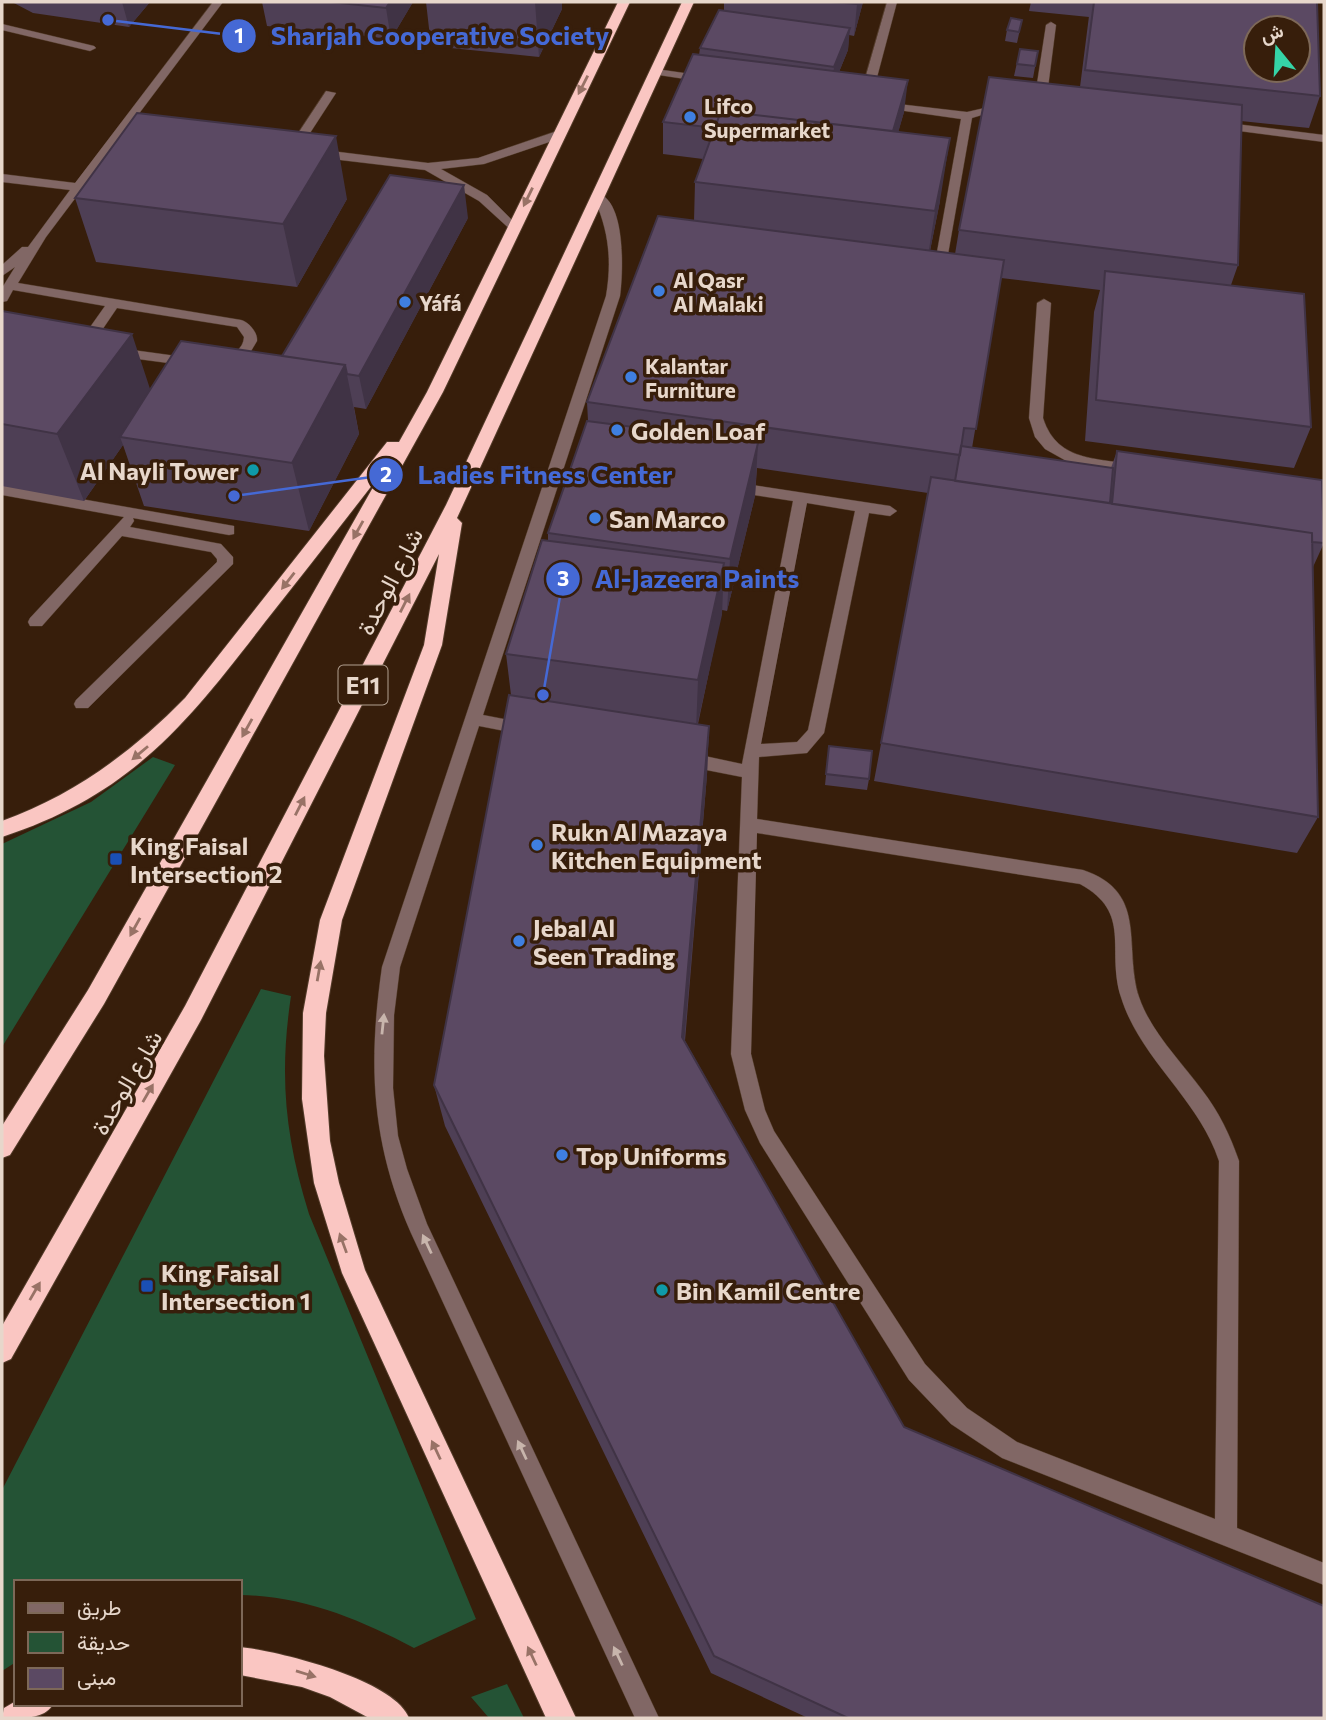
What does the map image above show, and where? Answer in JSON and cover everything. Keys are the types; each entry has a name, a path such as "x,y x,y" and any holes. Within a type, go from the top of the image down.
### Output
{"highway":[{"name":"شارع الوحدة","path":"2,1147 103,985 435,391 557,135 624,2"},
{"name":"شارع الوحدة","path":"2,1350 193,1013 455,505 600,198 688,2"},
{"path":"2,829 54,808 96,785 165,732 192,703 435,391"},
{"path":"455,505 433,645 331,920 320,967 309,1064 313,1115 321,1167 334,1220 354,1273 561,1718"},
{"path":"242,1661 274,1664 327,1680 395,1718"},
{"path":"14,1718 35,1706"}],"street":[{"path":"114,303 95,330 95,337 98,344 115,352 218,363 239,356 251,343 248,329 231,321 114,303 6,292 41,236 77,187 127,130 218,2"},
{"path":"865,103 892,2"},
{"path":"1051,25 1035,102 1054,104"},
{"path":"2,26 90,48"},
{"path":"656,72 722,82"},
{"path":"330,93 286,149 428,167 480,161 557,135"},
{"path":"852,101 967,116 1016,102"},
{"path":"939,274 967,116"},
{"path":"1202,124 1324,139"},
{"path":"428,167 483,198 513,228"},
{"path":"2,178 77,187"},
{"path":"600,198 612,222 618,271 613,296 565,462 473,719 391,967 381,1028 382,1094 394,1160 418,1226 647,1718"},
{"path":"2,272 41,236"},
{"path":"1044,303 1036,418 1042,437 1050,446 1075,460 1145,472"},
{"path":"720,485 890,511"},
{"path":"2,490 229,530"},
{"path":"801,498 751,751 747,824 741,1054 752,1100 767,1137 917,1372 959,1416 1010,1450 1324,1574"},
{"path":"751,751 801,748 816,733 863,507"},
{"path":"36,622 134,513"},
{"path":"82,704 225,564 225,557 216,548 119,530"},
{"path":"473,719 539,732"},
{"path":"671,757 750,772"},
{"path":"747,824 1083,877 1111,892 1119,905 1124,975 1139,1019 1166,1062 1208,1110 1225,1143 1229,1161 1226,1537"}],"green space":[{"path":"153,757 175,765 2,1047 2,844 91,802"},
{"path":"261,989 291,996 285,1053 286,1106 294,1159 309,1214 476,1619 414,1648 330,1611 286,1600 242,1595 242,1580 14,1580 14,1663 2,1671 2,1490"},
{"path":"507,1684 524,1718 489,1718 471,1697"}],"building":[{"path":"331,2 390,2 386,8"},
{"path":"1094,2 1317,2 1320,96 1085,70"},
{"path":"719,10 850,28 834,67 700,48"},
{"path":"1011,18 1022,20 1019,32 1007,30"},
{"path":"1020,49 1038,51 1035,66 1017,64"},
{"path":"693,54 908,80 893,131 721,111 715,128 663,122"},
{"path":"989,77 1242,105 1238,265 959,230"},
{"path":"721,111 950,138 935,211 695,182"},
{"path":"137,113 336,136 283,224 75,198"},
{"path":"390,175 464,185 359,376 347,374 345,365 282,356"},
{"path":"658,216 1004,260 976,429 964,428 960,455 587,402"},
{"path":"1105,271 1304,294 1311,427 1096,400"},
{"path":"2,311 132,334 57,434 2,424"},
{"path":"181,341 345,365 292,463 120,437"},
{"path":"587,421 758,443 730,559 548,533"},
{"path":"961,446 1113,468 1110,503 955,481"},
{"path":"1117,451 1322,480 1324,543 1312,542 1312,533 1112,504"},
{"path":"931,477 1312,533 1318,817 881,743"},
{"path":"542,540 724,563 698,680 506,654"},
{"name":"Bin Kamil Centre","path":"509,695 709,726 682,1037 904,1427 1324,1606 1324,1718 848,1718 714,1656 434,1085"},
{"path":"829,746 872,751 869,779 826,774"}],"place":[{"name":"Sharjah Cooperative Society","path":"108,20"},
{"name":"Lifco Supermarket","path":"690,117"},
{"name":"Al Qasr Al Malaki","path":"659,291"},
{"name":"Yáfá","path":"405,302"},
{"name":"Kalantar Furniture","path":"631,377"},
{"name":"Golden Loaf","path":"617,430"},
{"name":"Al Nayli Tower","path":"253,470"},
{"name":"Ladies Fitness Center","path":"234,496"},
{"name":"San Marco","path":"595,518"},
{"name":"Al-Jazeera Paints","path":"543,695"},
{"name":"Rukn Al Mazaya Kitchen Equipment","path":"537,845"},
{"name":"King Faisal Intersection 2","path":"116,859"},
{"name":"Jebal Al Seen Trading","path":"519,941"},
{"name":"Top Uniforms","path":"562,1155"},
{"name":"King Faisal Intersection 1","path":"147,1286"},
{"name":"Bin Kamil Centre","path":"662,1290"}]}
